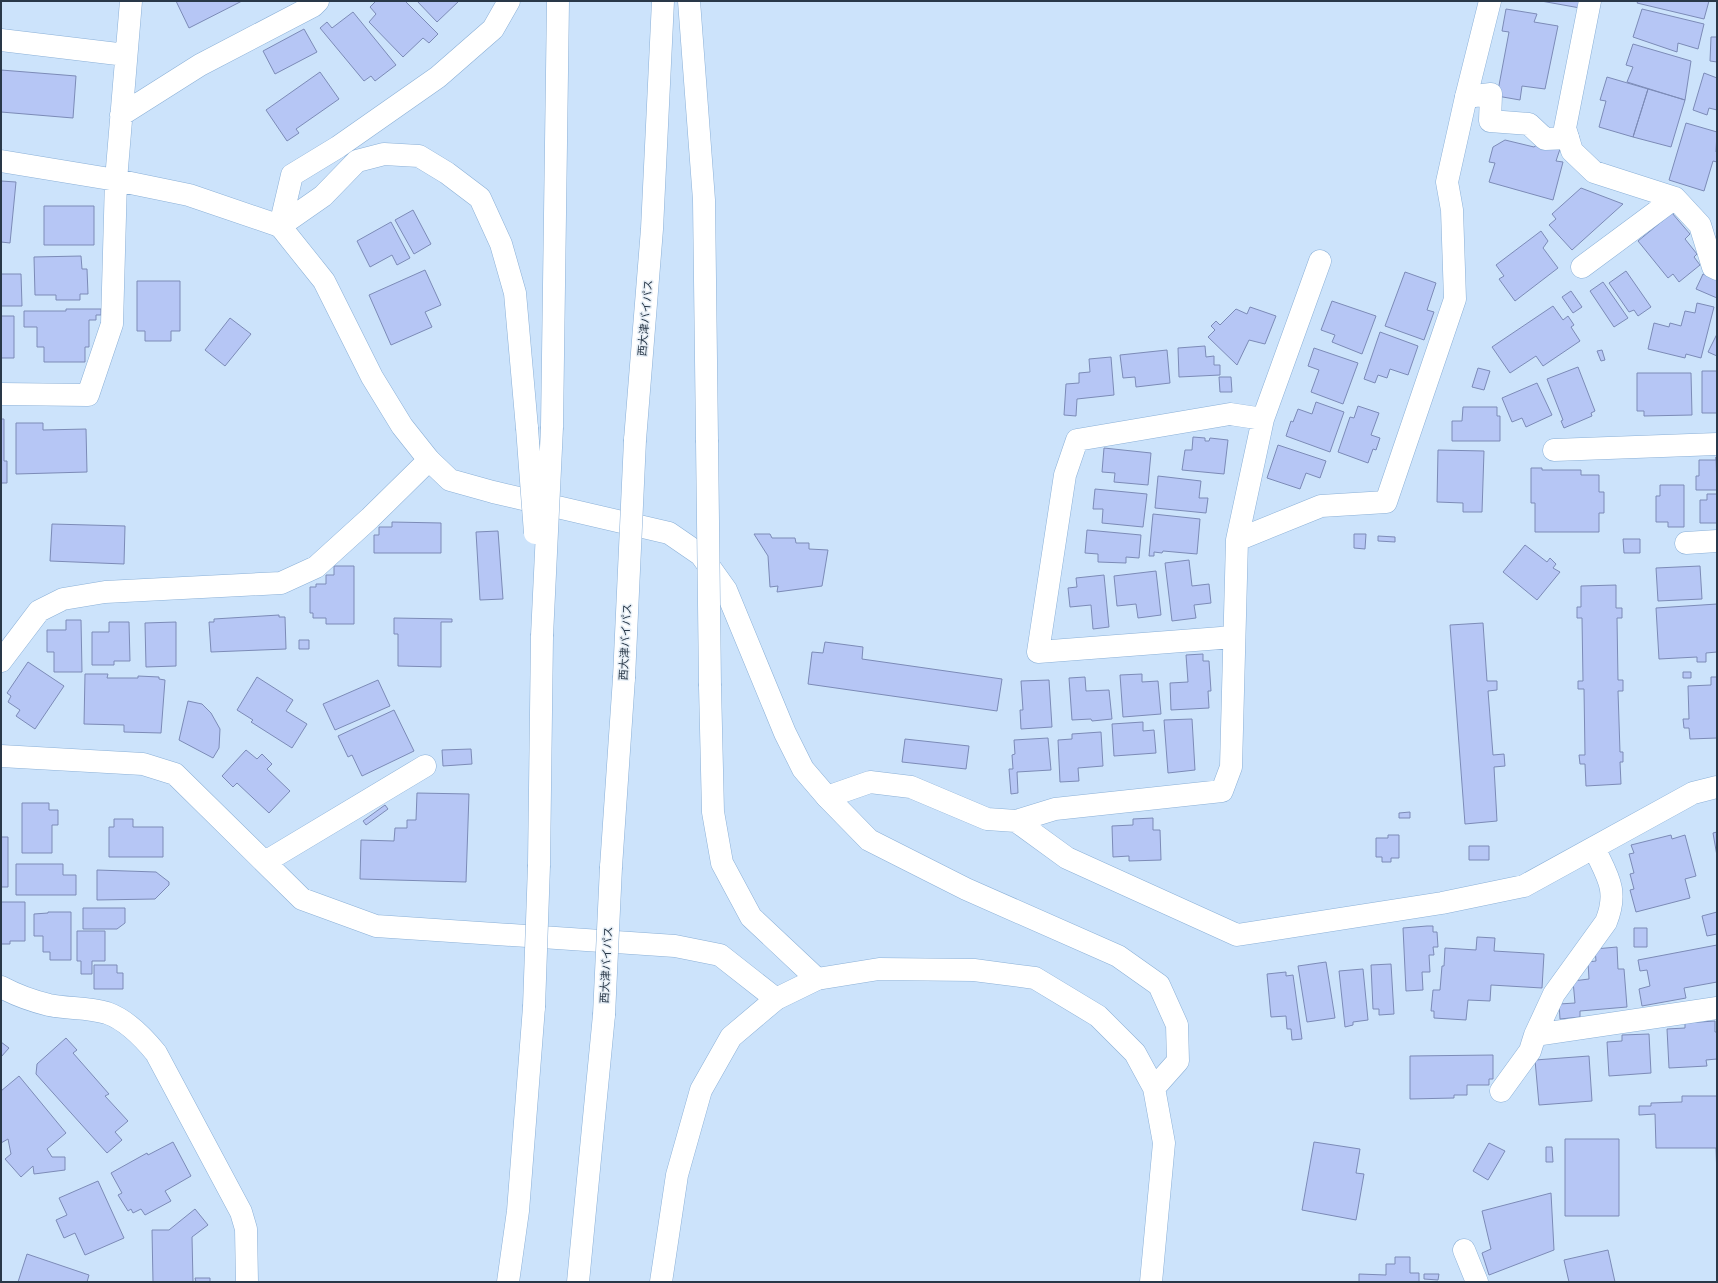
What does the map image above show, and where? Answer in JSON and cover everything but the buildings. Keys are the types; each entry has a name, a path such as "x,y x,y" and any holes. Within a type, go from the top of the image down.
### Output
{"main road":[{"path":"1,394 88,395 112,324 116,180 131,1"},
{"path":"121,115 200,65 313,6 318,1"},
{"path":"280,226 292,174 338,147 438,77 493,29 509,1"},
{"path":"508,1282 518,1211 534,1007 539,865 542,636 552,427 558,1"},
{"name":"西大津バイパス","path":"578,1282 604,1015 611,867 624,678 635,440 652,229 662,1"},
{"path":"689,1 704,200 713,812 722,863 751,917 817,979"},
{"path":"1236,540 1321,506 1386,502 1455,299 1452,210 1447,182 1490,1"},
{"path":"1590,1 1565,128 1572,151 1594,172 1675,198 1700,225 1713,267 1717,269"},
{"path":"1,40 126,54"},
{"path":"1466,97 1491,94 1490,121 1529,124 1545,139 1568,138"},
{"path":"280,226 323,196 357,161 384,154 418,156 447,173 480,198 501,244 515,293 527,428 542,636"},
{"path":"1,161 116,180 189,195 280,226 324,281 372,377 402,426 429,460 450,480 493,492 669,533 701,554 726,590 785,733 803,769 827,797 869,840 966,889 1118,956 1159,985 1177,1026 1178,1061 1154,1088"},
{"path":"1582,267 1675,198"},
{"path":"827,797 870,782 911,787 987,819 1016,821 1055,809 1222,791 1232,767 1236,540 1263,419 1320,261"},
{"path":"1234,637 1038,652 1065,475 1077,440 1230,414 1263,419"},
{"path":"1554,450 1717,444"},
{"path":"1,661 39,611 63,599 105,592 281,583 296,577 316,567 370,518 429,460"},
{"path":"1686,543 1717,541"},
{"path":"1,756 143,764 175,774 302,899 376,926 675,946 720,955 776,999"},
{"path":"265,862 425,766"},
{"path":"1016,821 1067,858 1236,934 1442,903 1524,886 1693,793 1717,787"},
{"path":"1501,1091 1530,1051 1535,1035 1554,994 1606,922 1610,910 1612,893 1610,880 1594,848"},
{"path":"661,1282 677,1175 701,1090 731,1037 776,999 817,979 879,969 974,970 1035,978 1098,1016 1135,1053 1154,1088 1164,1143 1151,1282"},
{"path":"1,987 19,996 50,1005 88,1009 107,1013 125,1023 143,1037 156,1053 241,1212 246,1229 247,1282"},
{"path":"1535,1035 1717,1008"},
{"path":"1464,1250 1478,1282"}]}
